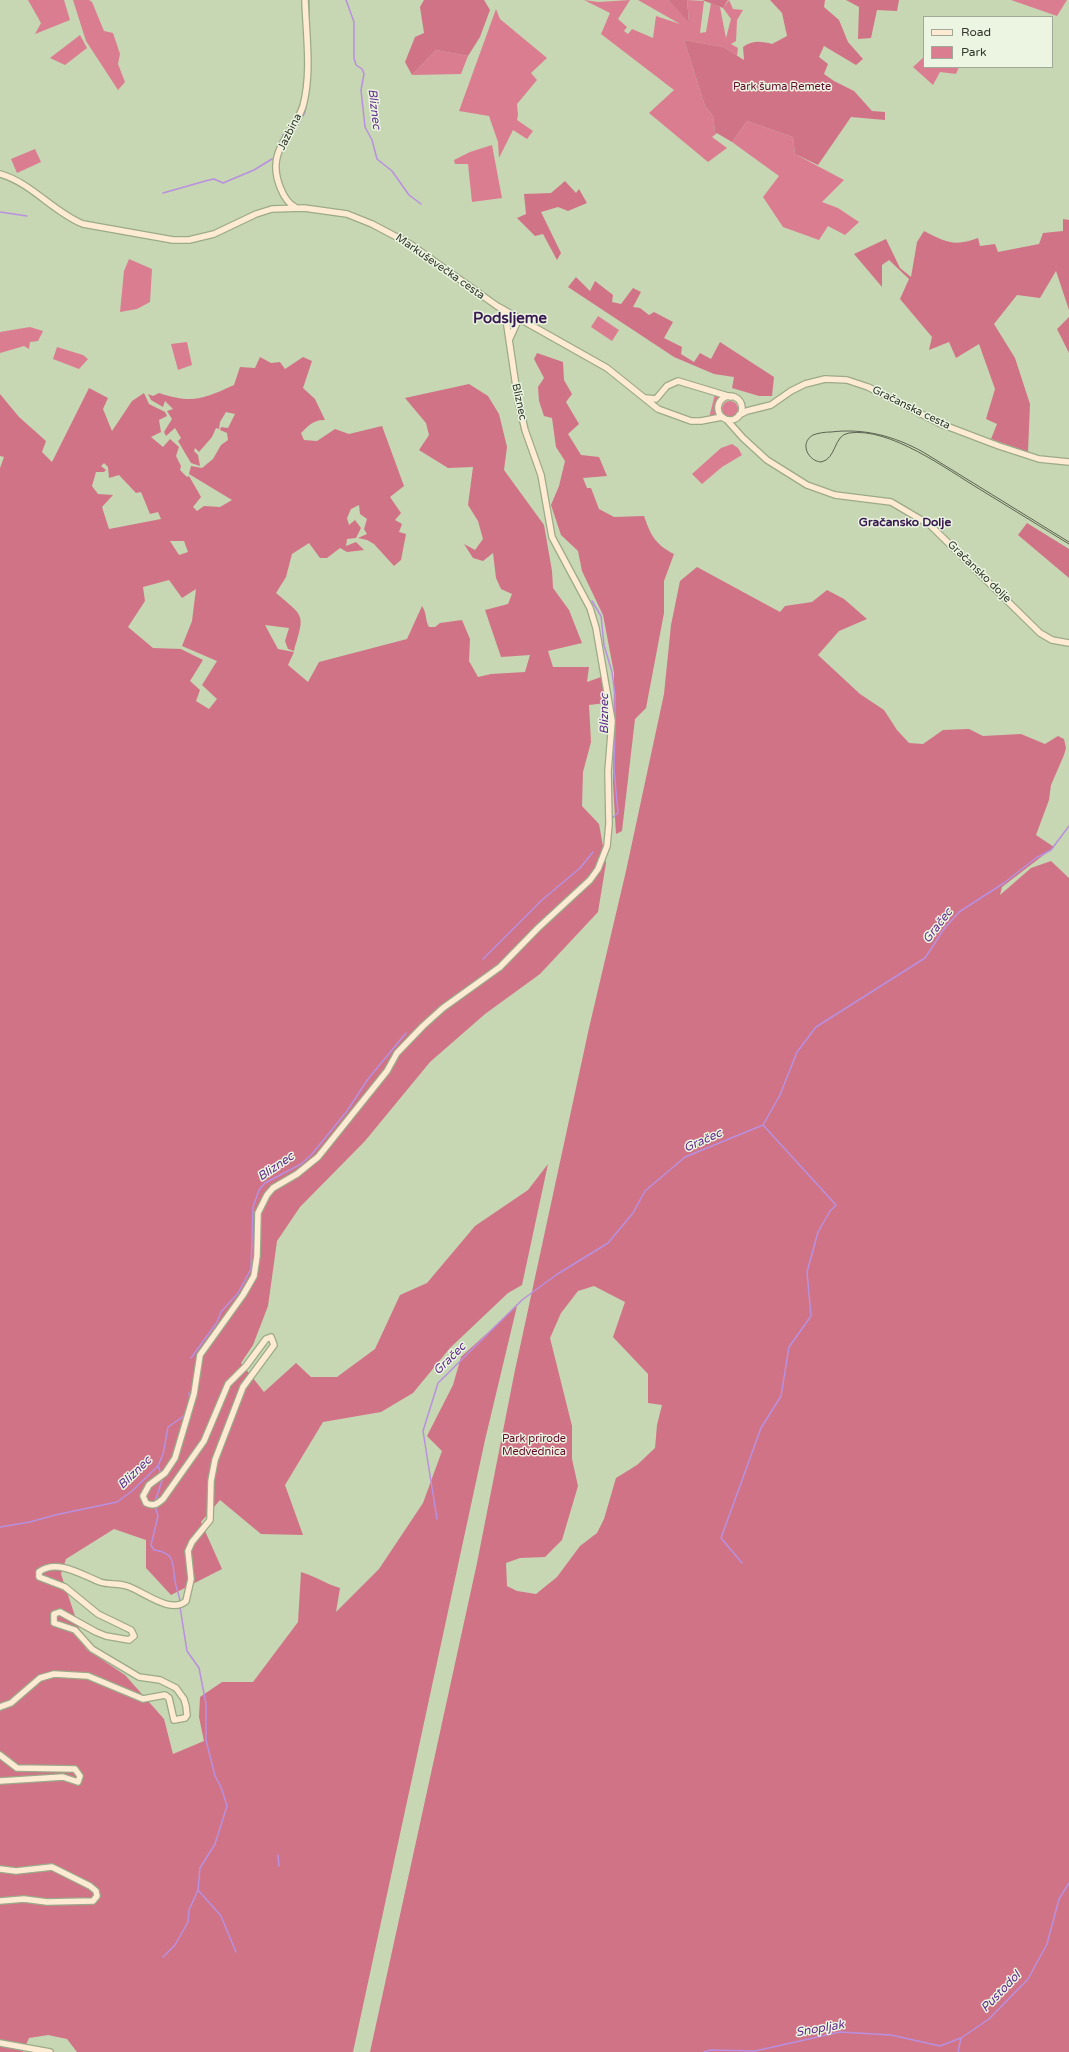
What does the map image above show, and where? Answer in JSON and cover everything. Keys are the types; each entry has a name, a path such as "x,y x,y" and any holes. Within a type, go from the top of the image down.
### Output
{"main road":[{"name":"Jazbina","path":"297,208 286,198 278,179 276,165 283,144 303,103 307,57 304,0"},
{"name":"Markuševečka cesta","path":"0,174 28,188 71,218 83,224 173,240 189,240 208,237 256,214 280,208 329,210 347,214 372,224 410,244 503,309 519,318"},
{"path":"280,208 285,203 286,198"},
{"name":"Bliznec","path":"0,1707 11,1703 40,1678 62,1673 88,1676 143,1699 165,1695 169,1698 174,1720 184,1718 187,1714 184,1699 176,1688 160,1680 139,1677 92,1649 75,1630 54,1623 54,1614 60,1612 106,1636 130,1640 134,1636 130,1630 98,1614 65,1587 43,1580 39,1577 40,1572 48,1568 70,1569 100,1581 130,1587 167,1604 180,1605 188,1597 191,1579 188,1557 190,1546 210,1520 211,1481 215,1460 243,1387 274,1345 271,1337 266,1339 246,1366 228,1384 204,1441 168,1492 155,1505 146,1503 143,1494 149,1485 162,1476 175,1458 194,1394 200,1355 243,1295 254,1276 257,1256 258,1213 267,1195 273,1188 297,1174 318,1157 387,1071 397,1053 423,1026 443,1008 500,967 538,928 590,880 598,869 607,846 609,824 608,778 612,721 596,628 590,608 552,538 540,475 525,430 518,400 506,319 503,309"},
{"path":"509,342 511,334 519,318 607,368 643,398 658,408 691,421 706,421 738,416"},
{"name":"Gračanska cesta","path":"738,416 756,408 772,405 791,391 805,384 825,379 847,380 866,386 941,424 999,446 1039,459 1069,462"},
{"path":"658,408 656,402 658,397 667,386 678,381 731,397 740,403 756,408"},
{"path":"643,398 651,400 658,397"},
{"path":"724,419 718,411 719,404 724,398 731,397"},
{"path":"738,432 736,425 741,411 740,403"},
{"name":"Gračansko dolje","path":"724,419 767,460 813,488 841,496 885,500 899,505 922,519 944,538 1040,633 1052,640 1069,643"},
{"path":"0,1755 18,1768 75,1769 80,1776 78,1782 63,1777 0,1781"},
{"path":"0,1869 16,1871 52,1867 90,1886 96,1891 97,1896 93,1901 87,1902 77,1900 47,1902 24,1899 0,1901"},
{"path":"0,2043 50,2052"}],"green space":[{"path":"28,0 64,0 70,20 35,34 41,23"},
{"path":"73,0 89,0 92,2 104,31 113,33 120,54 118,64 125,82 118,90 86,41"},
{"path":"424,0 484,0 490,10 480,37 468,56 436,50 412,75 405,62 415,37 424,33 420,7"},
{"path":"584,0 598,2 630,0 618,19 627,27 624,31 628,34 632,29 653,38 656,16 680,24 638,0 668,0 689,21 687,0 704,1 700,33 706,32 711,3 720,7 726,38 731,19 723,8 729,0 733,9 743,10 737,20 736,41 731,44 738,48 737,56 723,47 684,40 705,106 713,116 715,132 717,133 712,137 727,148 708,162 649,113 674,90 601,34 610,13"},
{"path":"668,0 687,0 689,22"},
{"path":"702,0 728,0 723,8"},
{"name":"Park šuma Remete","path":"770,0 825,0 824,7 839,20 848,42 863,59 856,65 824,46 819,57 828,64 824,74 854,91 872,111 885,112 885,120 851,117 818,165 795,154 793,137 747,121 732,142 715,132 713,116 705,106 684,40 723,47 744,60 743,47 746,45 757,42 772,44 787,36 782,13"},
{"path":"846,0 899,0 897,11 877,10 871,38 858,39 859,7"},
{"path":"1011,0 1067,0 1057,16"},
{"path":"496,9 500,19 547,58 531,73 537,80 517,104 517,120 533,131 527,139 513,130 499,158 498,142 489,116 459,111"},
{"path":"80,35 87,48 65,65 50,58"},
{"path":"436,50 468,56 461,74 412,75"},
{"path":"923,58 923,68 959,68 956,74 940,72 933,85 913,67"},
{"path":"747,121 793,137 795,154 844,180 822,202 838,208 859,222 845,235 828,226 819,240 783,227 763,197 779,176 732,142"},
{"path":"492,145 502,198 472,202 468,164 455,164 454,160 470,152"},
{"path":"35,149 41,162 17,173 11,159"},
{"path":"565,181 576,193 579,189 587,203 568,211 558,207 541,212 561,253 557,260 543,234 535,236 517,218 526,214 524,194 551,193"},
{"path":"1063,219 1069,220 1069,310 1056,271 1040,298 1017,295 994,324 1015,358 1030,404 1028,452 991,439 997,424 986,419 995,389 979,344 956,358 949,342 929,350 932,337 900,299 909,279 889,260 882,265 882,287 854,254 886,239 900,268 911,277 917,242 924,231 938,238 956,243 978,238 980,246 995,244 998,252 1039,244 1043,233 1063,231"},
{"path":"129,259 152,269 150,302 137,309 120,312 124,271"},
{"path":"576,277 590,291 595,281 613,295 612,302 621,304 633,288 641,292 633,307 640,308 649,315 654,312 673,322 664,338 682,347 681,354 694,362 700,353 711,359 720,342 774,377 772,396 759,396 732,388 734,377 714,374 674,357 568,287"},
{"path":"598,316 619,330 612,341 591,327"},
{"path":"1069,317 1069,353 1057,329"},
{"path":"30,327 43,331 38,341 30,342 29,349 24,346 0,353 0,332"},
{"path":"187,342 192,365 178,370 171,344"},
{"path":"57,347 83,355 88,359 79,369 53,359"},
{"path":"537,353 563,362 564,380 572,394 566,402 579,424 568,434 581,455 599,457 607,476 583,478 587,488 591,488 599,509 614,517 644,516 654,539 662,547 674,554 664,581 664,613 646,708 635,719 622,831 616,834 613,783 614,673 603,615 582,571 578,551 561,535 551,505 559,486 565,461 556,447 552,418 544,416 539,401 538,387 544,378 534,359"},
{"path":"260,357 271,363 280,362 285,369 303,357 312,361 303,388 315,399 325,420 314,422 306,428 301,433 304,440 317,441 335,429 349,434 382,426 404,486 390,497 401,513 395,520 402,524 399,532 406,534 401,560 394,566 374,544 367,540 358,538 367,534 364,529 367,519 360,514 359,505 351,509 347,518 349,525 355,520 361,528 356,538 347,539 346,546 356,542 364,550 347,552 340,548 327,558 320,558 309,543 292,554 286,577 276,593 293,607 300,617 300,629 294,651 288,649 285,641 289,628 265,625 278,649 294,652 288,665 308,682 319,662 407,639 422,606 425,611 429,627 435,627 440,623 462,620 470,639 469,661 478,677 491,674 525,672 530,655 501,657 485,610 508,604 512,594 501,589 496,578 493,553 483,561 473,558 464,544 475,550 483,539 478,521 468,505 473,467 448,468 419,450 429,435 426,423 405,398 469,384 488,396 499,414 507,447 504,470 544,525 552,571 553,588 569,610 582,643 548,651 553,667 589,667 587,682 601,677 606,703 589,705 591,742 583,772 582,806 599,824 606,863 598,912 540,974 485,1014 430,1062 365,1141 300,1207 277,1241 268,1306 253,1345 241,1363 264,1392 296,1363 311,1377 337,1377 375,1349 400,1295 427,1283 475,1226 528,1190 548,1164 522,1285 508,1293 450,1348 413,1393 381,1412 323,1422 285,1485 303,1535 261,1534 220,1500 201,1522 222,1569 171,1595 146,1568 146,1540 114,1529 66,1559 61,1574 86,1649 125,1675 164,1719 173,1754 204,1741 199,1717 200,1697 222,1682 253,1682 298,1622 301,1572 340,1588 336,1612 379,1569 423,1503 442,1451 427,1436 453,1385 461,1357 517,1306 485,1440 353,2052 77,2052 67,2039 48,2035 29,2038 23,2052 0,2052 0,468 4,457 0,456 0,394 19,417 46,441 42,452 52,462 89,388 108,398 103,409 112,431 132,401 144,393 149,404 165,412 167,416 159,420 161,432 151,437 163,447 170,439 179,447 176,456 181,466 180,470 187,477 189,476 201,497 193,507 197,511 204,506 220,507 232,500 189,474 191,466 202,468 213,459 221,445 228,440 227,433 220,430 221,427 228,428 235,414 226,412 220,422 219,429 216,428 212,437 199,452 195,448 194,451 198,455 200,466 191,463 178,441 181,438 175,428 166,436 164,432 172,419 167,411 173,409 165,401 163,407 151,400 148,394 153,396 159,393 189,399 206,397 234,385 240,367 255,368","holes":["104,463 108,467 109,478 119,475 136,493 141,492 150,514 158,512 161,519 109,529 102,507 113,495 98,494 92,486 96,472 104,472 106,470 101,466","170,541 184,541 188,552 179,555","169,580 182,598 196,589 192,621 182,646 217,661 202,685 217,699 209,709 196,701 200,690 190,681 203,660 181,649 153,648 128,627 145,601 143,587"]},
{"path":"715,394 723,396 716,404 717,415 709,418"},
{"path":"727,401 733,401 738,406 736,415 733,417 727,417 722,412 722,406"},
{"path":"732,444 738,448 742,455 722,467 702,484 692,474 721,448"},
{"path":"1027,523 1069,549 1069,578 1018,535"},
{"name":"Park prirode Medvednica","path":"697,567 780,612 785,606 812,602 827,590 844,599 867,619 839,631 818,655 860,694 884,710 897,730 909,743 923,744 943,730 969,729 983,736 1021,734 1045,744 1058,736 1064,739 1066,748 1064,755 1051,785 1049,800 1036,835 1054,847 1002,887 1000,895 1031,868 1051,861 1069,878 1069,2052 370,2052 477,1563 515,1370 589,1028 626,871 664,694 671,625 680,581","holes":["594,1286 625,1302 613,1337 648,1374 648,1403 662,1405 657,1425 655,1448 637,1465 616,1478 604,1519 597,1533 580,1546 557,1577 536,1594 517,1591 507,1586 506,1563 520,1558 545,1557 562,1540 578,1486 572,1459 572,1426 550,1338 561,1313 578,1291"]}],"waterway":[{"path":"309,0 309,17"},
{"name":"Bliznec","path":"346,0 354,22 354,58 356,65 362,69 364,74 361,90 365,127 372,140 377,159 392,171 409,195 421,204"},
{"path":"309,86 310,76"},
{"path":"294,131 305,112 307,100"},
{"path":"281,141 283,135"},
{"path":"163,193 214,179 223,183 254,170 272,159"},
{"path":"0,212 27,216"},
{"name":"Bliznec","path":"592,601 601,616 604,645 612,672 615,695 615,720"},
{"name":"Bliznec","path":"610,820 618,813 614,769 615,724"},
{"name":"Gračec","path":"437,1519 423,1431 438,1383 522,1300 556,1275 608,1243 633,1213 645,1191 685,1157 763,1125 780,1095 797,1052 816,1027 925,958 944,929 959,912 1004,883 1036,858 1051,850 1069,826"},
{"name":"Bliznec","path":"483,959 542,900 580,868 593,852"},
{"name":"Bliznec","path":"191,1358 217,1322 221,1312 238,1293 251,1269 253,1207 259,1190 265,1183 301,1164 312,1154 347,1111 368,1079 406,1033"},
{"path":"742,1563 721,1538 761,1428 781,1396 789,1347 811,1316 807,1272 818,1232 830,1211 836,1205 763,1125"},
{"name":"Bliznec","path":"189,1393 190,1400"},
{"name":"Bliznec","path":"0,1527 30,1522 55,1515 117,1502 132,1491 158,1466 163,1454 168,1427 184,1416 188,1405"},
{"name":"Bliznec","path":"158,1466 161,1474"},
{"path":"155,1502 163,1477"},
{"path":"155,1506 158,1516 151,1545 154,1550 161,1551 170,1556 173,1564 180,1603"},
{"path":"163,1957 175,1945 188,1922 189,1910 198,1890 200,1868 215,1844 227,1806 221,1787 215,1776 206,1740 206,1704 199,1668 187,1651 180,1607"},
{"path":"278,1855 279,1866"},
{"name":"Snopljak","path":"704,2052 710,2050 755,2051 840,2032 891,2035 940,2046 961,2038 989,2019 1028,1979 1047,1944 1059,1899 1069,1883"},
{"path":"198,1890 221,1916 236,1952"},
{"path":"958,2052 961,2038"}],"tram line":[{"path":"1069,542 912,446 878,434 855,431 824,432 815,434 809,438 807,442 806,447 809,455 816,461 821,462 830,456 840,438 849,433 865,433 882,436 900,443 935,461 1069,544"}],"district":[{"name":"Podsljeme","path":"510,319"},
{"name":"Gračansko Dolje","path":"905,523"}],"water label":[{"name":"Pustodol","path":"1001,1992"}]}
